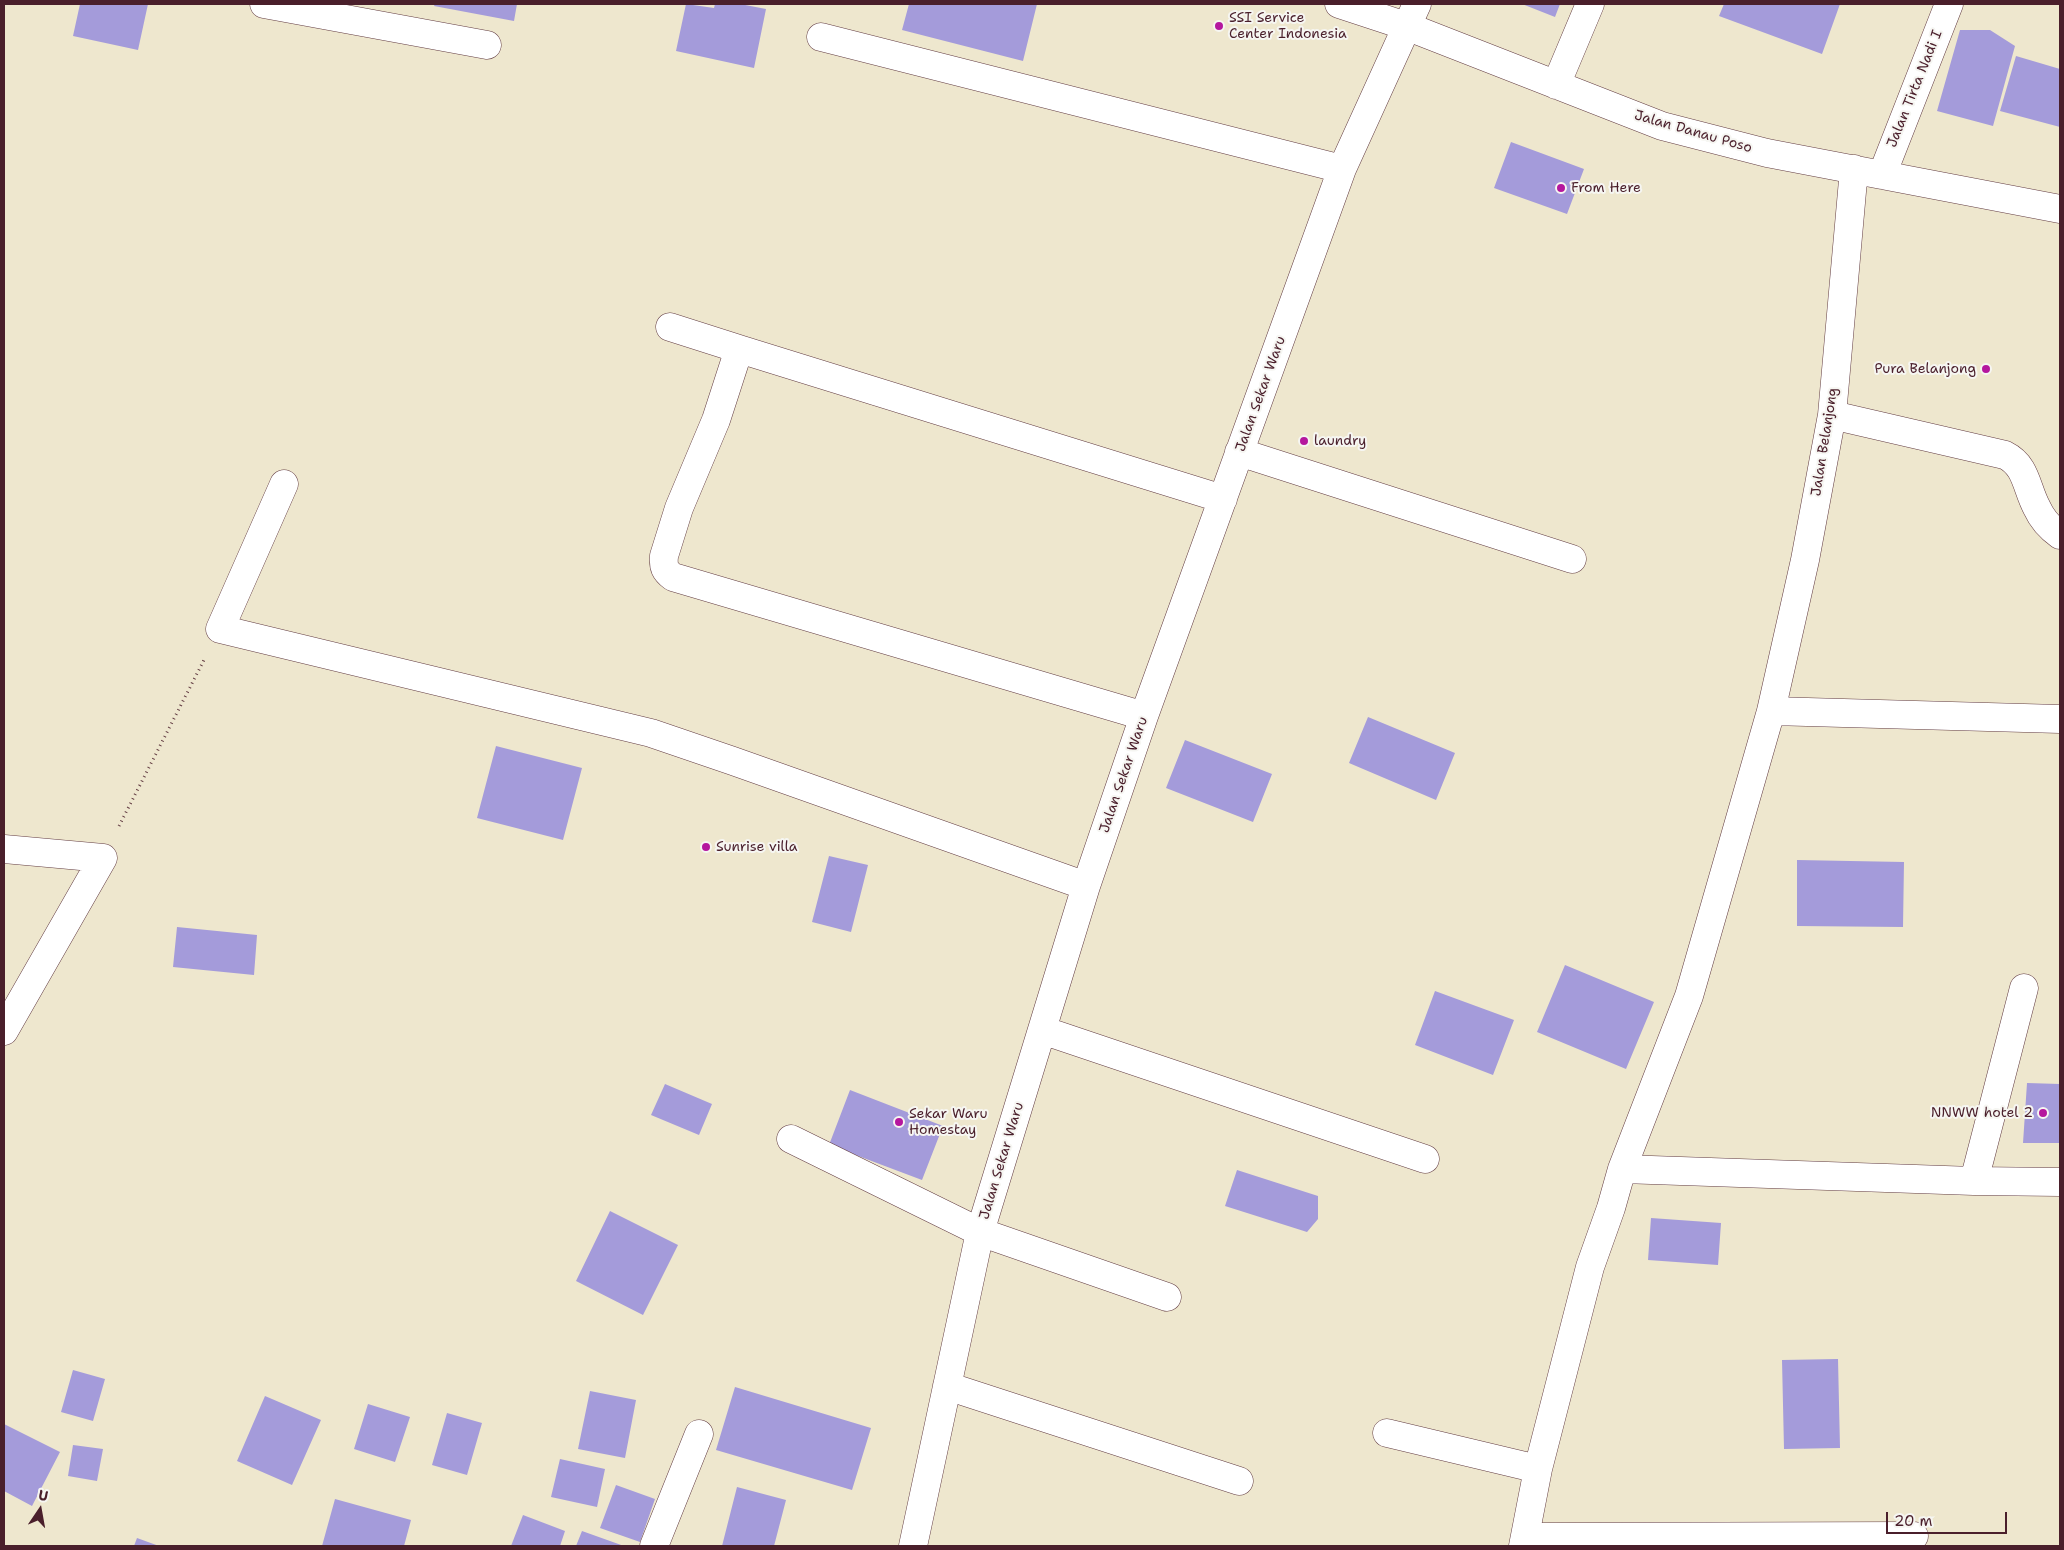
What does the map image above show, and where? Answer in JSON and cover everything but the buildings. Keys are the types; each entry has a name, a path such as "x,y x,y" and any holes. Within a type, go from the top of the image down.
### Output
{"street":[{"path":"264,4 487,45"},
{"name":"Jalan Danau Poso","path":"1339,4 1412,15 1556,85 1662,126 1767,154 2060,208"},
{"path":"1556,85 1590,4"},
{"name":"Jalan Tirta Nadi I","path":"1882,175 1949,4"},
{"name":"Jalan Sekar Waru","path":"913,1546 980,1232 1086,886 1144,716 1342,169 1412,15"},
{"path":"821,37 1342,169"},
{"name":"Jalan Belanjong","path":"1524,1541 1538,1469 1590,1267 1611,1208 1622,1169 1689,996 1771,710 1805,560 1832,415 1854,169"},
{"path":"670,327 1222,499"},
{"path":"739,349 716,420 679,508 664,556 663,564 666,572 674,577 1144,716"},
{"path":"1832,415 2005,455 2014,460 2025,476 2036,507 2053,530 2060,535"},
{"path":"1239,452 1572,559"},
{"path":"284,484 220,629 650,734 733,761 1086,886"},
{"path":"1771,710 2060,719"},
{"path":"4,849 103,858 4,1031"},
{"path":"1974,1181 2024,988"},
{"path":"1042,1030 1425,1159"},
{"path":"791,1140 980,1232 1167,1297"},
{"path":"1622,1169 1974,1181 2060,1182"},
{"path":"947,1386 1239,1480"},
{"path":"1387,1433 1538,1469"},
{"path":"654,1546 699,1434"},
{"path":"1524,1541 1914,1536"}],"path":[{"path":"103,858 220,629"}],"place":[{"name":"SSI Service Center Indonesia","path":"1219,26"},
{"name":"From Here","path":"1561,188"},
{"name":"Pura Belanjong","path":"1986,369"},
{"name":"laundry","path":"1304,441"},
{"name":"Sunrise villa","path":"706,847"},
{"name":"NNWW hotel 2","path":"2043,1113"},
{"name":"Sekar Waru Homestay","path":"899,1122"}]}
